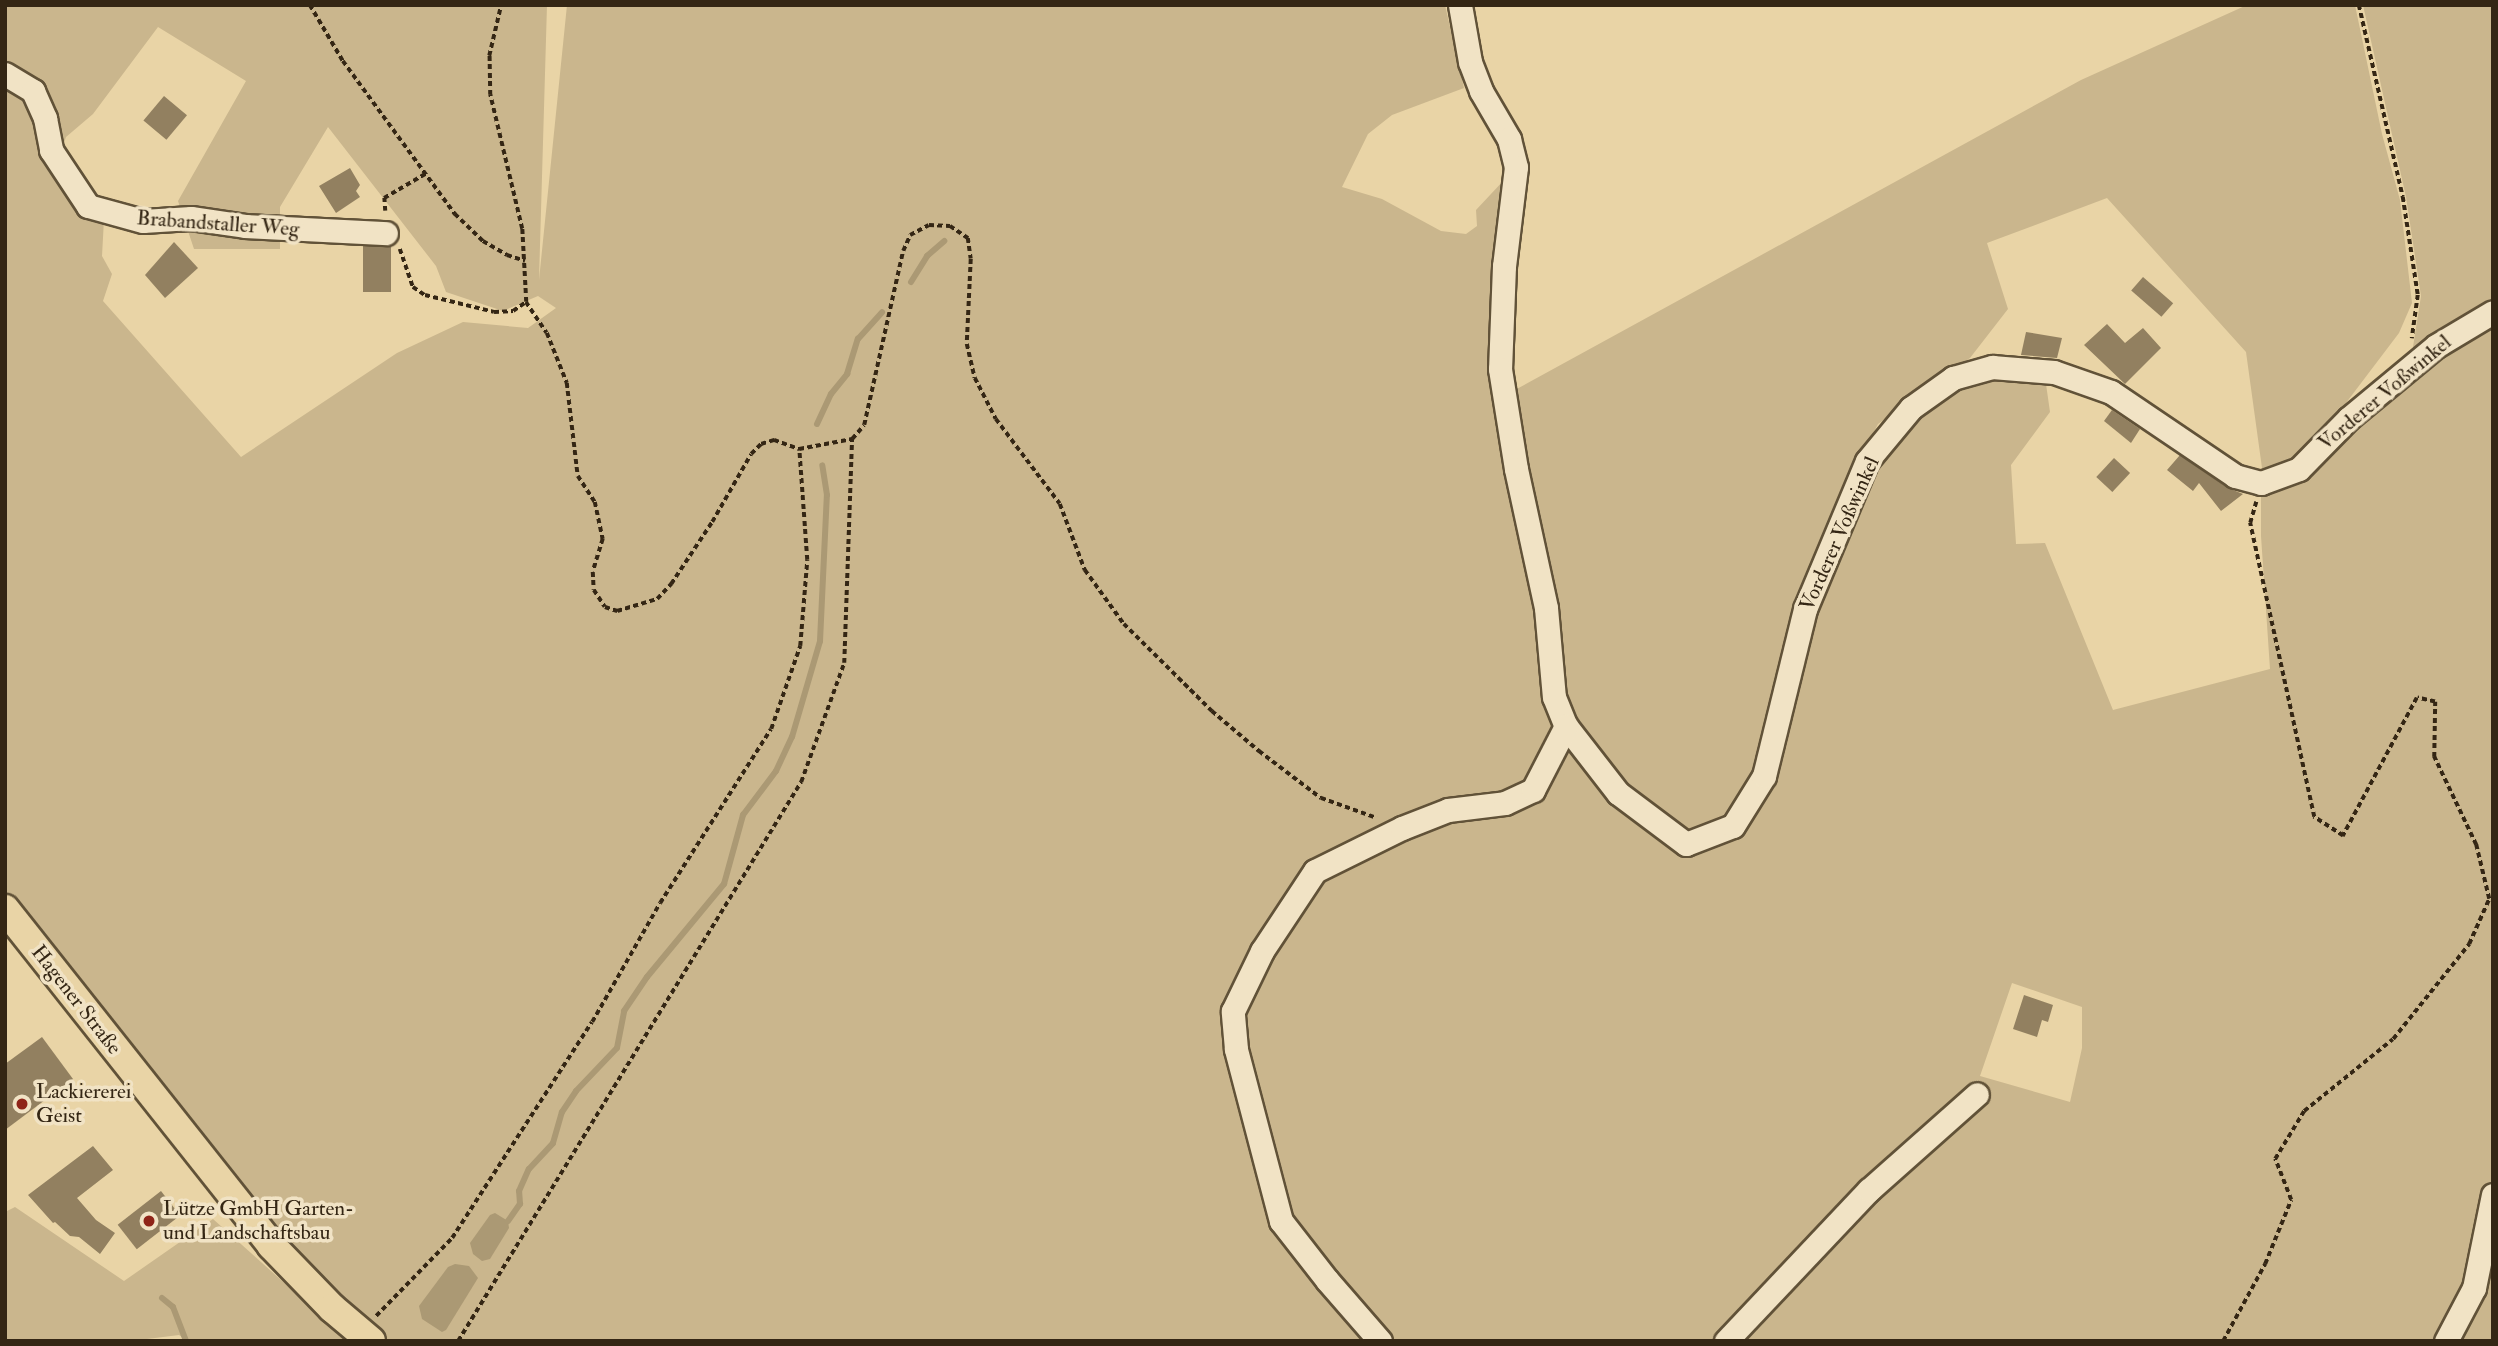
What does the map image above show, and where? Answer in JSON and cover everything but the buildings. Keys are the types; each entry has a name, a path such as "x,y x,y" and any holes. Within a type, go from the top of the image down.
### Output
{"main road":[{"name":"Hagener Straße","path":"5,909 271,1245 365,1336"}],"street":[{"path":"1380,1341 1281,1221 1236,1049 1233,1011 1262,951 1315,871 1402,828 1448,810 1505,803 1533,790 1566,726 1554,697 1546,608 1516,468 1500,369 1504,266 1516,167 1509,139 1481,91 1470,62 1460,5"},
{"name":"Brabandstaller Weg","path":"5,74 33,91 45,118 51,150 88,206 143,221 191,218 246,226 386,233"},
{"name":"Vorderer Voßwinkel","path":"1566,726 1618,793 1686,844 1733,826 1764,776 1805,608 1867,461 1911,408 1953,378 1992,367 2054,372 2111,392 2235,475 2261,483 2299,469 2349,418 2408,369 2446,339 2493,313"},
{"path":"1726,1341 1869,1190 1977,1094"},
{"path":"2446,1341 2474,1288 2493,1195"}],"path":[{"path":"310,5 343,61 455,214 483,241 525,261"},
{"path":"500,5 489,56 490,94 512,182 525,261 526,302 547,333 567,383 578,476 595,502 603,539 593,572 594,590 605,607 617,611 657,598 671,584 712,522 751,454 761,444 774,440 799,449 852,439"},
{"path":"2359,5 2403,197 2418,295 2408,369"},
{"path":"425,174 384,198 386,233 397,243 413,287 425,295 494,312 513,311 526,302"},
{"path":"458,1341 802,782 844,663 852,439 864,425 910,235 929,225 950,226 968,238 971,259 967,344 975,378 996,419 1060,504 1086,570 1124,624 1212,711 1321,798 1402,828"},
{"path":"365,1336 452,1238 592,1022 660,904 771,729 800,646 807,560 799,449"},
{"path":"2222,1341 2265,1264 2291,1200 2275,1159 2304,1111 2393,1039 2469,944 2489,900 2476,845 2434,757 2435,702 2417,698 2343,836 2314,817 2250,523 2261,483"}],"shaded area":[{"path":"5,5 547,5 539,280 567,5 1445,5 1464,88 1392,115 1368,134 1342,187 1382,199 1441,231 1466,234 1477,226 1476,210 1505,179 1522,190 1523,206 1501,224 1490,347 1503,472 1537,591 1550,693 1563,687 1546,559 1513,391 2081,80 2247,5 2355,5 2382,134 2400,200 2412,303 2399,333 2327,428 2291,467 2262,468 2246,352 2107,198 1987,243 2008,309 1970,358 1878,424 1832,515 1796,612 1758,772 1727,823 1684,835 1683,844 1687,846 1734,827 1765,776 1809,610 1873,463 1914,410 1954,382 2007,371 2046,384 2050,412 2011,465 2016,544 2045,543 2113,710 2270,669 2261,536 2261,483 2303,467 2351,419 2437,348 2493,315 2493,1341 371,1341 332,1308 271,1245 5,909","holes":["158,27 246,81 178,201 194,249 280,249 280,207 328,127 436,266 446,292 503,311 538,296 556,308 528,328 463,322 397,353 241,457 103,301 112,274 102,256 105,201 53,174 66,137 93,114","2012,983 2082,1007 2082,1048 2070,1102 1980,1076"]},
{"path":"2363,5 2493,5 2493,311 2410,366 2421,296 2406,197"},
{"path":"15,1207 124,1281 213,1219 349,1341 188,1341 179,1335 131,1341 5,1341 5,1212"},
{"path":"495,1213 508,1221 509,1228 490,1259 482,1261 473,1254 470,1243 490,1215"},
{"path":"455,1264 469,1266 478,1278 446,1330 442,1332 422,1319 419,1306 448,1267"}],"waterway":[{"path":"911,282 927,256 944,241"},
{"path":"817,424 831,394 847,374 858,339 882,312"},
{"path":"508,1221 520,1204 519,1191 529,1169 553,1143 562,1112 576,1091 617,1048 624,1011 647,977 724,884 743,815 776,771 792,737 820,641 827,495 822,465"},
{"path":"162,1298 173,1307 186,1341"}],"place":[{"name":"Lackiererei Geist","path":"22,1104"},
{"name":"Lütze GmbH Garten- und Landschaftsbau","path":"149,1221"}]}
